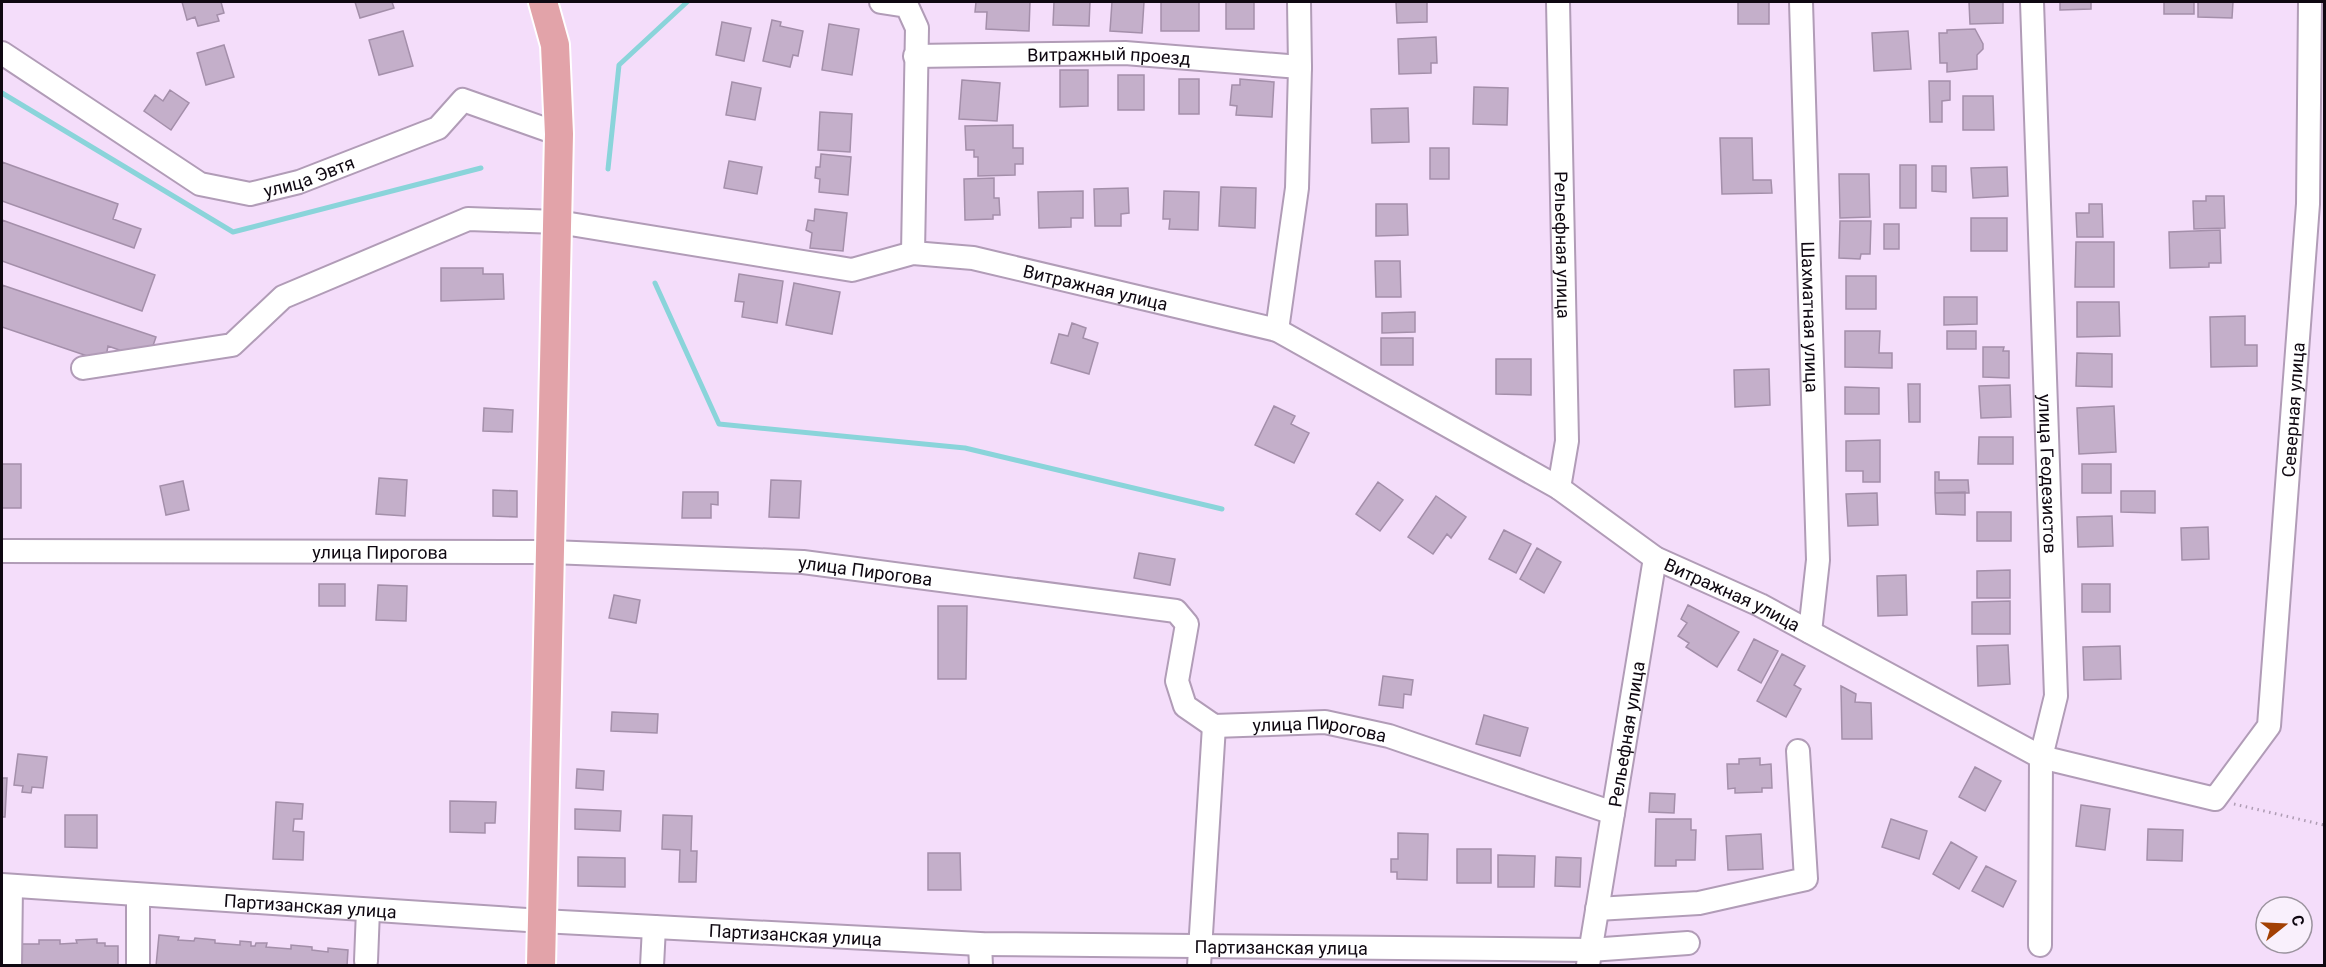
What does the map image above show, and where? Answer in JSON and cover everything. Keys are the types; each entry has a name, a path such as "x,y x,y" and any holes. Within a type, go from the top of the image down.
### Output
{"main road":[{"path":"541,966 559,134 555,45 543,2"}],"street":[{"path":"881,2 907,6 918,28 915,56 913,253"},
{"path":"1277,330 1297,189 1299,2"},
{"name":"Рельефная улица","path":"1558,2 1567,441 1559,488"},
{"name":"Шахматная улица","path":"1801,2 1818,560 1810,632"},
{"name":"улица Геодезистов","path":"2032,2 2056,696 2041,757 2040,945"},
{"name":"Северная улица","path":"2215,799 2269,726 2308,204 2310,2"},
{"name":"улица Эвтя","path":"2,53 200,184 250,194 299,182 438,128 463,100 559,134"},
{"name":"Витражный проезд","path":"915,56 1125,53 1300,67"},
{"name":"Витражная улица","path":"82,368 232,345 283,297 468,219 558,222 852,270 913,253 973,258 1277,330 1559,488 1655,558 1760,605 2041,757 2215,799"},
{"name":"улица Пирогова","path":"2,550 551,552 803,562 1176,610 1187,624 1177,681 1185,706 1214,726 1325,722 1389,736 1613,813"},
{"name":"Рельефная улица","path":"1589,958 1655,558"},
{"path":"1199,956 1214,726"},
{"path":"1597,909 1699,903 1806,879 1798,751"},
{"path":"6,885 10,966"},
{"name":"Партизанская улица","path":"6,885 138,896 654,927 981,955 1589,958 1688,943"},
{"path":"138,896 138,966"},
{"path":"366,961 368,910"},
{"path":"652,966 654,927"}],"path":[{"path":"2215,799 2325,825"}],"building":[{"path":"182,2 221,2 224,13 217,15 219,21 198,26 195,17 187,20"},
{"path":"355,2 392,2 394,8 360,18"},
{"path":"976,2 1030,2 1029,31 986,29 987,12 975,12"},
{"path":"1054,2 1090,2 1089,26 1053,25"},
{"path":"1112,2 1144,2 1142,33 1110,31"},
{"path":"1161,2 1199,2 1199,31 1161,31"},
{"path":"1226,2 1254,2 1254,29 1226,29"},
{"path":"1396,2 1427,2 1427,22 1397,23"},
{"path":"1738,2 1769,2 1769,24 1738,24"},
{"path":"1969,2 2003,2 2003,23 1970,24"},
{"path":"2060,2 2091,2 2091,9 2060,10"},
{"path":"2164,2 2194,2 2194,14 2164,14"},
{"path":"2198,2 2233,2 2232,18 2198,17"},
{"path":"772,20 781,22 780,26 803,31 798,56 793,55 790,67 763,61"},
{"path":"722,22 751,28 744,61 716,55"},
{"path":"829,24 859,29 852,75 822,70"},
{"path":"1975,29 1983,44 1983,49 1977,55 1977,69 1947,72 1947,63 1940,63 1939,33 1947,33 1947,30"},
{"path":"403,31 413,66 379,75 369,40"},
{"path":"1908,31 1911,69 1874,71 1872,33"},
{"path":"1436,37 1437,63 1431,63 1431,73 1399,74 1398,39"},
{"path":"224,45 234,77 206,85 197,53"},
{"path":"1060,70 1088,70 1088,106 1060,107"},
{"path":"1118,75 1144,75 1144,110 1118,110"},
{"path":"1179,79 1199,79 1199,114 1179,114"},
{"path":"1240,79 1274,82 1272,117 1236,115 1237,106 1230,105 1232,85 1240,85"},
{"path":"962,80 1000,83 997,121 959,119"},
{"path":"1929,81 1950,81 1950,100 1942,101 1942,122 1930,122"},
{"path":"732,82 761,88 755,120 726,115"},
{"path":"1474,87 1508,88 1507,125 1473,124"},
{"path":"170,90 189,103 171,130 144,111 155,95 163,101"},
{"path":"1963,96 1993,96 1994,130 1963,130"},
{"path":"1408,108 1409,142 1372,143 1371,109"},
{"path":"820,112 852,114 850,152 818,150"},
{"path":"1013,125 1013,148 1023,148 1023,164 1015,164 1015,175 978,176 978,157 974,157 974,150 966,150 965,126"},
{"path":"1720,138 1752,138 1753,180 1771,180 1772,193 1722,194"},
{"path":"1430,148 1449,148 1449,179 1430,179"},
{"path":"821,154 851,157 848,195 819,192 820,179 815,178 816,167 820,167"},
{"path":"729,161 762,167 757,194 724,188"},
{"path":"2,162 118,204 113,219 141,229 134,248 2,201"},
{"path":"1900,165 1916,165 1916,208 1900,208"},
{"path":"1932,166 1946,166 1946,192 1932,191"},
{"path":"2007,167 2008,196 1973,198 1971,168"},
{"path":"1839,174 1869,174 1870,217 1840,218"},
{"path":"994,178 994,198 999,198 1000,215 993,215 993,219 965,220 964,179"},
{"path":"1221,187 1256,188 1255,228 1219,226"},
{"path":"1128,188 1129,213 1121,214 1121,226 1095,226 1094,189"},
{"path":"1083,191 1083,218 1071,218 1071,227 1039,228 1038,192"},
{"path":"1164,191 1199,192 1198,230 1169,229 1170,219 1163,219"},
{"path":"2206,196 2224,196 2225,228 2194,229 2193,201 2206,201"},
{"path":"1376,204 1407,204 1408,235 1376,236"},
{"path":"2089,204 2102,204 2103,237 2077,237 2076,213 2089,213"},
{"path":"815,209 847,213 843,251 810,248 812,233 806,230 808,220 814,221"},
{"path":"1971,218 2007,218 2007,251 1971,251"},
{"path":"2,220 155,275 142,311 2,261"},
{"path":"1840,221 1871,221 1870,254 1861,254 1860,259 1839,258"},
{"path":"1884,224 1899,224 1899,249 1884,249"},
{"path":"2220,230 2221,263 2209,263 2209,267 2170,268 2169,232"},
{"path":"2076,242 2114,242 2114,287 2075,287"},
{"path":"1375,261 1400,261 1401,297 1376,297"},
{"path":"441,268 483,268 483,274 503,274 504,299 441,301"},
{"path":"739,274 783,281 777,323 742,317 744,302 735,301"},
{"path":"1846,276 1876,276 1876,309 1846,309"},
{"path":"794,283 840,292 832,334 786,325"},
{"path":"2,285 156,337 148,360 108,346 105,362 2,327"},
{"path":"1944,297 1977,297 1977,324 1944,325"},
{"path":"2077,302 2119,302 2120,336 2077,337"},
{"path":"1415,312 1415,332 1382,333 1382,313"},
{"path":"2245,316 2245,345 2257,345 2257,366 2211,367 2210,317"},
{"path":"1072,323 1086,328 1083,338 1098,343 1089,374 1051,363 1059,334 1068,336"},
{"path":"1845,331 1880,331 1879,353 1892,353 1892,368 1845,367"},
{"path":"1947,331 1976,331 1976,349 1947,349"},
{"path":"1381,338 1413,338 1413,365 1381,365"},
{"path":"1983,347 2004,347 2003,351 2009,351 2009,378 1983,377"},
{"path":"2077,353 2112,354 2112,387 2076,386"},
{"path":"1496,359 1531,359 1531,395 1496,394"},
{"path":"1769,369 1770,405 1735,407 1734,370"},
{"path":"1908,384 1920,384 1920,422 1909,422"},
{"path":"2010,385 2011,417 1981,418 1979,386"},
{"path":"1845,387 1879,388 1879,414 1845,414"},
{"path":"1274,406 1295,416 1291,424 1309,433 1294,463 1255,445"},
{"path":"2114,406 2116,452 2079,454 2077,408"},
{"path":"484,408 513,410 512,432 483,431"},
{"path":"1979,437 2013,437 2013,464 1978,464"},
{"path":"1880,440 1880,482 1863,482 1863,471 1846,471 1846,441"},
{"path":"2,464 21,464 21,508 2,508"},
{"path":"2082,464 2111,464 2111,493 2082,493"},
{"path":"1935,472 1939,472 1939,480 1968,480 1969,493 1935,493"},
{"path":"379,478 407,480 405,516 376,514"},
{"path":"771,480 801,481 799,518 769,517"},
{"path":"183,481 189,510 166,515 160,486"},
{"path":"1378,482 1403,500 1380,531 1356,514"},
{"path":"493,490 517,491 517,517 493,516"},
{"path":"2121,491 2155,491 2155,513 2121,512"},
{"path":"683,492 718,492 718,505 711,504 711,518 682,518"},
{"path":"1965,492 1965,515 1936,514 1935,493"},
{"path":"1877,493 1878,525 1848,526 1846,494"},
{"path":"1436,496 1466,517 1451,538 1447,534 1433,554 1408,537"},
{"path":"1977,512 2011,512 2011,541 1977,541"},
{"path":"2112,516 2113,546 2078,547 2077,517"},
{"path":"2208,527 2209,559 2182,560 2181,528"},
{"path":"1504,530 1531,544 1516,573 1489,559"},
{"path":"1537,548 1561,562 1544,593 1520,579"},
{"path":"1139,553 1175,559 1170,585 1134,578"},
{"path":"2010,570 2010,598 1977,598 1977,571"},
{"path":"1906,575 1907,615 1878,616 1877,576"},
{"path":"319,584 345,584 345,606 319,606"},
{"path":"2082,584 2110,584 2110,612 2082,612"},
{"path":"378,585 407,586 406,621 376,620"},
{"path":"614,595 640,600 636,623 609,618"},
{"path":"2010,601 2010,634 1972,634 1972,602"},
{"path":"1688,605 1739,632 1717,667 1686,647 1689,643 1678,636 1687,623 1681,619"},
{"path":"938,606 967,606 966,679 938,679"},
{"path":"1754,639 1778,651 1761,683 1738,670"},
{"path":"2008,645 2010,684 1978,686 1977,646"},
{"path":"2120,646 2121,679 2084,680 2083,647"},
{"path":"1782,654 1805,666 1794,685 1801,689 1786,717 1757,701"},
{"path":"1383,676 1413,680 1411,695 1404,694 1403,708 1379,705"},
{"path":"1841,686 1856,694 1855,702 1871,703 1872,739 1842,739"},
{"path":"612,712 658,714 657,733 611,731"},
{"path":"1484,715 1528,728 1520,756 1476,744"},
{"path":"18,754 47,757 43,788 32,787 31,793 22,792 23,786 14,785"},
{"path":"1760,758 1760,765 1771,764 1772,788 1762,788 1762,792 1735,793 1735,788 1728,789 1727,764 1739,764 1739,759"},
{"path":"1975,767 2001,781 1985,811 1959,797"},
{"path":"577,769 604,771 603,790 576,788"},
{"path":"2,778 7,778 5,817 2,817"},
{"path":"1650,793 1675,794 1674,813 1649,812"},
{"path":"450,801 496,802 495,823 485,823 485,833 450,832"},
{"path":"276,802 303,804 302,819 294,819 293,831 304,832 303,860 273,859"},
{"path":"2081,805 2110,809 2105,850 2076,846"},
{"path":"575,809 621,811 620,831 575,829"},
{"path":"65,815 97,815 97,848 65,847"},
{"path":"663,815 692,816 691,851 697,851 696,882 679,882 680,850 662,849"},
{"path":"1656,819 1691,819 1691,830 1696,830 1695,860 1676,860 1676,866 1655,866"},
{"path":"1891,819 1927,831 1919,859 1882,847"},
{"path":"2148,829 2183,830 2182,861 2147,860"},
{"path":"1398,833 1428,834 1427,880 1397,879 1397,872 1391,872 1391,859 1398,859"},
{"path":"1761,834 1763,869 1728,870 1726,836"},
{"path":"1951,842 1977,857 1959,889 1933,874"},
{"path":"1457,849 1491,849 1491,883 1457,883"},
{"path":"928,853 960,853 961,890 928,890"},
{"path":"1498,855 1535,856 1534,887 1498,887"},
{"path":"578,857 625,858 625,887 578,886"},
{"path":"1556,857 1581,858 1580,887 1555,886"},
{"path":"1986,866 2016,881 2003,907 1972,891"},
{"path":"159,935 179,937 178,940 194,941 195,938 215,940 215,943 240,945 240,941 251,942 251,946 255,946 256,943 267,943 266,947 291,949 291,945 312,947 312,950 328,952 328,948 348,950 347,966 156,966"},
{"path":"97,939 97,943 105,943 105,946 118,946 118,966 22,966 21,944 39,944 39,940 60,940 60,944 77,943 76,940"}],"waterway":[{"path":"608,169 619,65 687,2"},
{"path":"2,93 233,232 481,168"},
{"path":"655,283 719,424 965,448 1222,509"}]}
